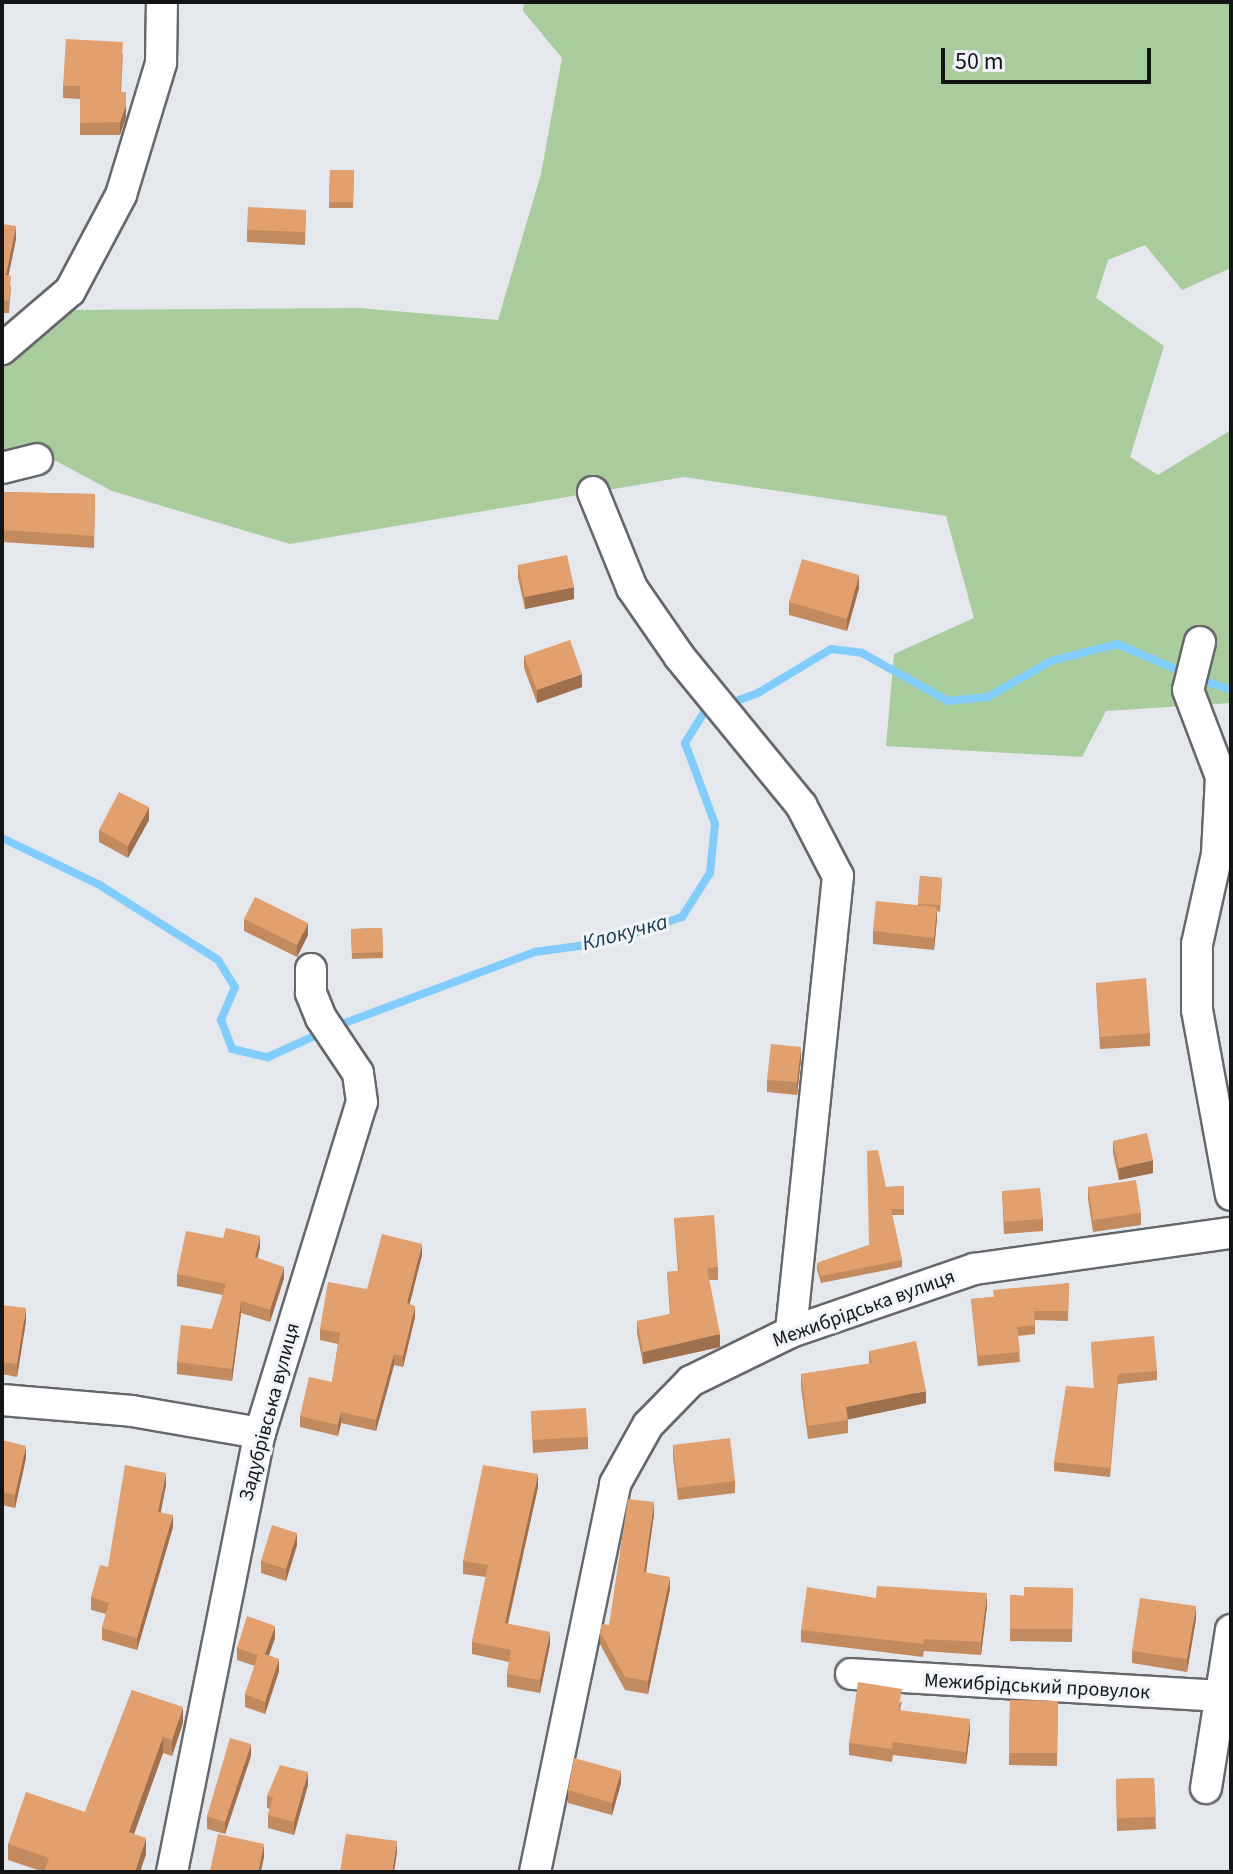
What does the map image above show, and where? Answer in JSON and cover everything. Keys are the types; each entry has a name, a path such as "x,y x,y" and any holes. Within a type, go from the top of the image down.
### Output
{"street":[{"path":"2,349 70,291 121,195 161,63 162,2"},
{"path":"2,468 37,459"},
{"path":"593,492 632,588 679,656 707,686 801,805 838,876 824,1051 791,1332"},
{"path":"1194,665 1221,777 1217,854 1197,944 1197,1010 1231,1195"},
{"name":"Задубрівська вулиця","path":"172,1872 260,1433 362,1102 358,1073 329,1029 311,993 311,969"},
{"name":"Межибрідська вулиця","path":"535,1872 615,1484 648,1425 691,1381 791,1332 974,1269 1231,1233"},
{"path":"2,1400 132,1411 260,1433"},
{"path":"1206,1788 1223,1696 1231,1630"},
{"name":"Межибрідський провулок","path":"851,1674 1223,1696"}],"green space":[{"path":"524,2 1231,2 1231,268 1182,290 1145,245 1108,260 1096,298 1164,346 1130,457 1158,475 1231,430 1231,703 1106,711 1082,757 886,746 894,654 974,618 946,516 684,477 290,544 112,491 34,449 2,450 2,350 64,310 359,308 498,320 541,174 562,58 523,11"}],"building":[{"path":"66,39 123,42 120,92 126,92 126,105 120,122 80,123 80,86 63,86"},
{"path":"330,170 354,170 353,202 329,202"},
{"path":"248,207 306,210 305,232 247,230"},
{"path":"2,224 16,226 6,275 11,276 9,301 2,300"},
{"path":"2,492 95,494 94,536 2,530"},
{"path":"567,555 574,587 525,597 518,565"},
{"path":"802,559 859,575 847,619 789,602"},
{"path":"570,640 582,674 537,690 524,656"},
{"path":"119,792 149,807 128,846 99,830"},
{"path":"920,876 942,878 940,905 918,904"},
{"path":"255,897 308,923 297,945 244,919"},
{"path":"876,901 937,907 934,938 873,931"},
{"path":"382,928 383,952 352,953 351,929"},
{"path":"1146,978 1150,1033 1100,1037 1096,983"},
{"path":"771,1044 801,1047 797,1082 767,1080"},
{"path":"1147,1133 1153,1160 1119,1168 1113,1141"},
{"path":"878,1150 886,1187 904,1186 904,1209 891,1209 902,1260 821,1276 817,1263 869,1245 867,1151"},
{"path":"1136,1180 1141,1213 1093,1220 1088,1187"},
{"path":"1040,1188 1043,1219 1004,1222 1002,1191"},
{"path":"714,1215 718,1267 707,1268 720,1334 643,1352 637,1321 671,1314 667,1272 679,1271 674,1218"},
{"path":"226,1228 260,1236 255,1257 284,1267 270,1310 241,1301 232,1369 177,1362 181,1325 212,1329 226,1284 177,1274 186,1231 223,1238"},
{"path":"382,1234 422,1244 407,1303 415,1306 403,1356 394,1354 376,1420 341,1412 338,1425 300,1416 309,1377 332,1382 340,1333 320,1329 328,1282 367,1289"},
{"path":"1069,1283 1068,1311 1034,1311 1035,1325 1017,1327 1020,1352 978,1356 971,1299 994,1297 993,1290"},
{"path":"2,1305 26,1308 17,1364 2,1362"},
{"path":"1154,1336 1157,1371 1118,1374 1110,1468 1054,1462 1066,1386 1094,1388 1091,1342"},
{"path":"916,1341 926,1391 846,1407 848,1420 808,1426 801,1374 872,1363 869,1351"},
{"path":"586,1408 588,1437 533,1440 531,1411"},
{"path":"730,1438 735,1481 678,1488 673,1445"},
{"path":"2,1440 26,1446 15,1495 2,1492"},
{"path":"125,1465 166,1473 158,1512 173,1515 137,1638 102,1628 109,1603 91,1597 100,1565 108,1567"},
{"path":"483,1465 538,1474 505,1623 550,1632 540,1680 507,1674 511,1650 472,1642 488,1565 463,1561"},
{"path":"628,1499 654,1502 644,1572 670,1577 648,1681 625,1677 600,1632 602,1624 609,1625"},
{"path":"272,1525 297,1533 286,1569 261,1561"},
{"path":"877,1586 987,1593 981,1642 924,1639 923,1644 801,1630 807,1587 876,1598"},
{"path":"1024,1587 1073,1588 1072,1629 1010,1629 1010,1595 1024,1596"},
{"path":"1140,1598 1196,1606 1187,1659 1132,1651"},
{"path":"247,1616 275,1626 265,1654 279,1659 265,1702 245,1694 258,1655 237,1648"},
{"path":"858,1682 902,1689 898,1710 970,1719 966,1752 893,1742 892,1749 849,1743"},
{"path":"132,1690 183,1707 172,1740 163,1737 129,1832 146,1838 135,1872 44,1872 49,1858 8,1844 26,1792 85,1812"},
{"path":"1010,1700 1058,1701 1057,1753 1009,1753"},
{"path":"230,1738 251,1744 225,1822 207,1816"},
{"path":"574,1758 621,1771 612,1803 568,1790"},
{"path":"280,1765 308,1772 294,1822 268,1815 273,1797 267,1796"},
{"path":"1154,1778 1156,1817 1117,1818 1116,1779"},
{"path":"218,1834 264,1844 258,1872 210,1871"},
{"path":"346,1834 397,1841 392,1872 340,1872"}],"waterway":[{"name":"Клокучка","path":"728,704 758,693 831,649 862,653 948,701 988,697 1051,661 1117,644 1185,673"},
{"name":"Клокучка","path":"1198,679 1231,690"},
{"name":"Клокучка","path":"334,1027 535,952 607,942 682,917 710,873 715,824 685,743 704,713 715,708"},
{"name":"Клокучка","path":"2,838 98,884 218,960 235,987 221,1020 232,1049 268,1057 321,1033"}]}
